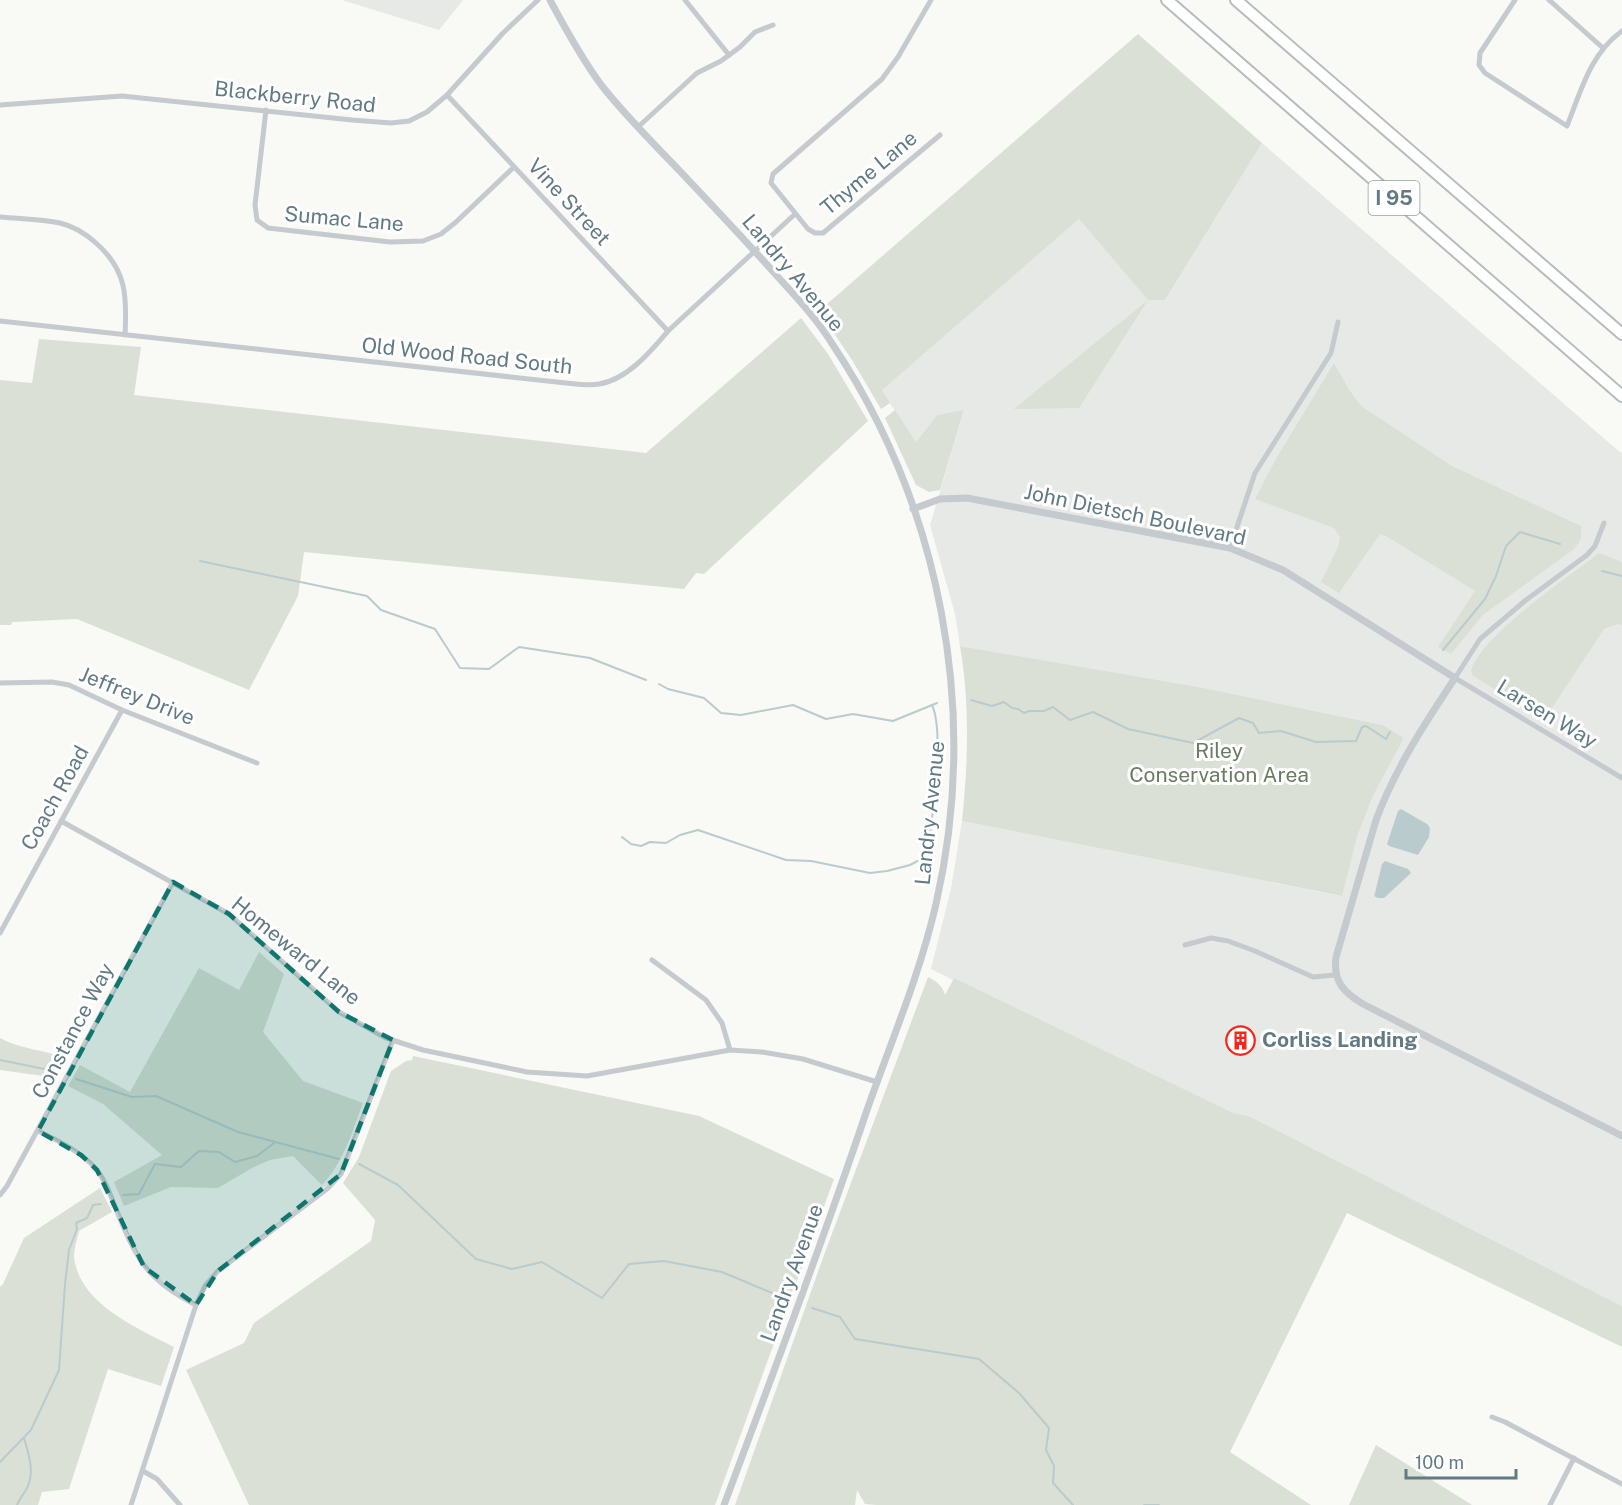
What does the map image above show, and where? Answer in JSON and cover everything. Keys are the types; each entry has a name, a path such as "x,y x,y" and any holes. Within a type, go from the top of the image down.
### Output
{"highway":[{"name":"I 95","path":"1167,0 1622,396"},
{"name":"I 95","path":"1236,0 1622,334"}],"street":[{"name":"Blackberry Road","path":"0,105 122,96 391,123 409,121 427,112 447,95 503,33 538,0"},
{"name":"Landry Avenue","path":"550,0 596,77 638,128 807,308 868,401 913,509 935,581 946,633 953,692 955,769 947,845 936,905 919,964 724,1505"},
{"path":"685,0 729,55"},
{"path":"795,214 772,186 773,174 882,79 898,57 931,0"},
{"path":"1515,0 1480,53 1479,65 1483,71 1567,126 1594,60 1603,48 1622,31"},
{"path":"1550,0 1603,48"},
{"path":"638,128 697,73 729,55 755,32 773,25"},
{"name":"Vine Street","path":"447,95 668,331"},
{"name":"Sumac Lane","path":"266,110 255,206 257,220 268,228 390,242 423,241 441,234 456,222 514,167"},
{"name":"Thyme Lane","path":"795,214 808,229 818,233 828,230 940,135"},
{"name":"Old Wood Road South","path":"0,321 597,385 612,381 629,370 795,214"},
{"path":"0,217 58,222 71,226 83,232 106,252 122,281 126,309 125,335"},
{"path":"1230,548 1255,473 1331,353 1338,322"},
{"name":"John Dietsch Boulevard","path":"913,509 940,499 967,498 1230,548 1283,570 1455,678"},
{"path":"1604,523 1595,546 1587,555 1526,600 1480,639 1410,750 1384,798 1376,820 1336,957 1335,975 1343,990 1363,1004 1622,1136"},
{"name":"Larsen Way","path":"1455,678 1622,778"},
{"name":"Jeffrey Drive","path":"0,683 30,681 69,685 122,710 257,763"},
{"name":"Coach Road","path":"0,933 122,710"},
{"name":"Homeward Lane","path":"61,821 228,914 339,1012 393,1040 423,1050 527,1072 587,1076 730,1050 762,1052 802,1059 877,1082"},
{"name":"Constance Way","path":"0,1195 38,1131 173,882"},
{"path":"1185,945 1211,938 1228,941 1313,977 1335,975"},
{"path":"652,960 706,1000 722,1023 730,1050"},
{"path":"131,1505 196,1305 205,1286 218,1271 327,1189 341,1174 393,1040"},
{"path":"38,1131 81,1155 97,1170 131,1246 144,1267 159,1283 196,1305"},
{"path":"1492,1418 1505,1422 1622,1484"},
{"path":"1550,1505 1574,1458"},
{"path":"143,1471 157,1479 180,1505"}],"highlighted area":[{"path":"173,882 229,914 339,1012 393,1040 341,1174 218,1271 196,1305 144,1267 97,1170 81,1155 38,1131"}],"shaded area":[{"path":"342,0 463,0 439,30"},
{"path":"1262,143 1622,454 1622,1306 1251,1117 1246,1126 931,969 951,889 962,821 1341,896 1357,837 1373,796 1404,738 1383,725 1199,687 960,646 955,614 930,525 964,411 937,415 916,442 881,390 1079,219 1148,299 1165,300"},
{"path":"1401,809 1430,828 1429,837 1418,855 1387,844 1398,811"},
{"path":"1385,861 1408,869 1411,873 1384,898 1378,898 1374,896 1382,864"}],"green space":[{"path":"1138,34 1262,143 1165,300 1148,300 1079,219 882,390 890,403 881,409 819,311"},
{"path":"1148,300 1079,408 1014,409"},
{"path":"801,318 828,354 868,421 704,574 696,573 684,589 304,552 298,596 249,690 77,619 12,622 11,625 0,625 0,380 32,383 39,339 141,347 134,395 646,453"},
{"path":"1334,363 1361,406 1452,466 1581,526 1581,539 1574,549 1483,615 1451,654 1438,647 1475,591 1380,534 1339,593 1321,582 1338,547 1340,537 1334,528 1255,499 1277,457"},
{"path":"895,410 916,442 937,415 964,410 940,490 929,492 916,485 885,418"},
{"path":"1599,553 1622,562 1622,625 1618,624 1604,629 1544,720 1473,676 1471,672 1477,658 1506,626 1526,608"},
{"name":"Riley Conservation Area","path":"960,646 1199,687 1383,725 1404,738 1373,796 1357,837 1342,896 962,821 967,734"},
{"path":"259,952 284,974 263,1032 303,1081 363,1103 342,1157 322,1185 293,1156 270,1160 218,1188 171,1187 124,1206 114,1182 162,1155 103,1104 68,1086 80,1065 130,1092 199,968 239,990"},
{"path":"928,977 939,984 945,995 954,978 1233,1113 1251,1117 1622,1306 1622,1347 1347,1213 1230,1452 1311,1505 876,1505 865,1504 857,1490 855,1505 735,1505 824,1255"},
{"path":"0,1038 67,1060 58,1078 0,1070"},
{"path":"413,1056 699,1116 834,1179 715,1505 249,1505 186,1370 244,1343 254,1323 371,1241 375,1220 343,1183 359,1157 391,1071 406,1061 412,1060"},
{"path":"100,1188 112,1212 79,1231 74,1255 80,1278 101,1304 130,1324 174,1347 161,1386 108,1369 69,1489 42,1492 38,1505 0,1505 0,1287 24,1238"},
{"path":"1376,1445 1472,1505 1349,1505"}],"waterway":[{"path":"1443,650 1485,599 1506,546 1520,532 1560,544"},
{"path":"200,561 367,596 381,610 435,629 460,668 489,669 519,647 590,658 646,680"},
{"path":"1602,571 1622,576"},
{"path":"659,684 668,689 704,698 721,713 741,715 793,705 826,719 853,714 893,721 937,703"},
{"path":"971,700 992,706 1004,702 1024,713 1044,711 1053,707 1070,720 1093,712 1128,729 1193,743 1239,718 1253,723 1259,733 1281,731 1316,742 1356,741 1362,727 1366,726 1386,739 1390,732"},
{"path":"622,837 631,844 641,846 650,842 666,843 680,835 698,830 786,860 811,861 870,873 910,865 925,857 928,850 938,755 936,718 932,705"},
{"path":"0,1060 54,1071"},
{"path":"76,1079 132,1097 156,1096 238,1132 339,1159"},
{"path":"123,1195 139,1194 155,1164 181,1167 199,1151 219,1152 235,1162 257,1156 274,1143"},
{"path":"359,1164 398,1185 476,1259 512,1269 542,1262 602,1298 629,1264 664,1261 722,1272 784,1298"},
{"path":"0,1462 31,1430 59,1370 69,1250 77,1229 76,1223 87,1218 93,1205 101,1204"},
{"path":"812,1308 840,1317 855,1339 979,1359 1019,1393 1049,1428 1046,1450 1054,1466 1053,1483 1073,1505"},
{"path":"17,1505 27,1489 31,1472 24,1438"},
{"path":"1144,1505 1159,1505"}],"place":[{"name":"Corliss Landing","path":"1241,1040"}]}
